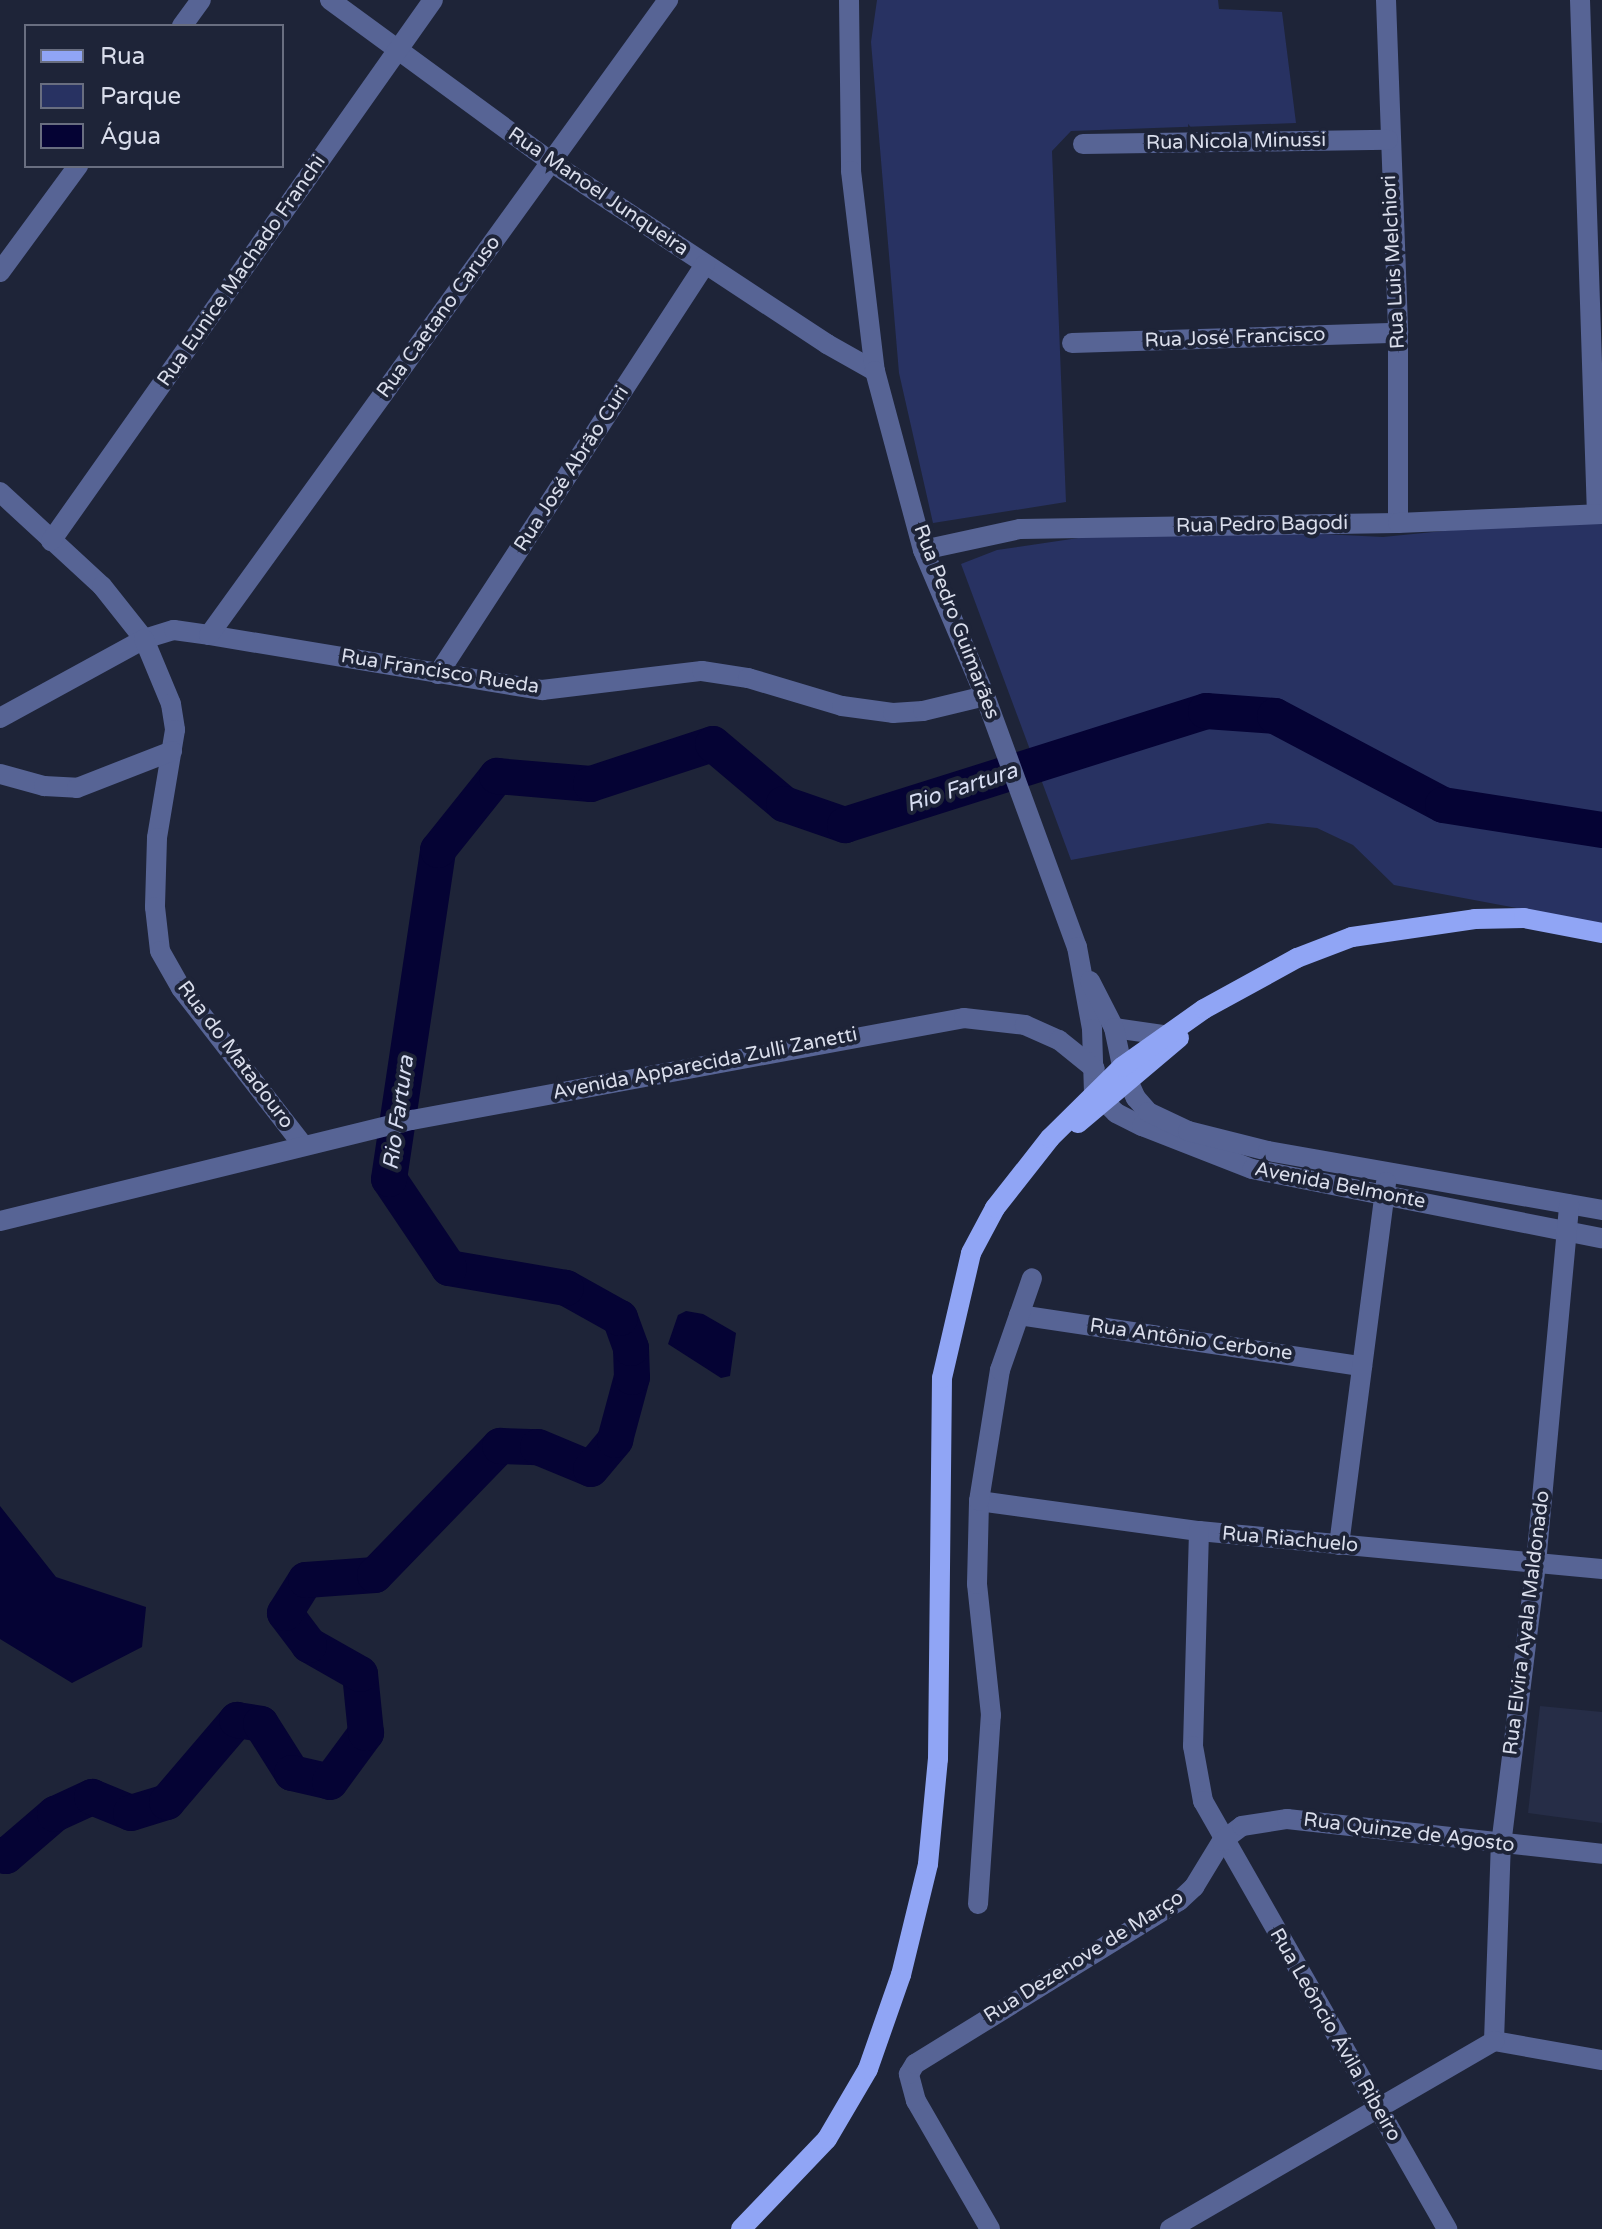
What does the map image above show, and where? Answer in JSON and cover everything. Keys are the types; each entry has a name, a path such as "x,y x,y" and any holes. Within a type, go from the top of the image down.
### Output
{"main road":[{"path":"741,2229 827,2139 868,2069 901,1975 928,1864 938,1759 942,1378 971,1253 995,1208 1036,1154 1102,1105 1163,1035 1253,979 1338,942 1427,923 1524,918 1602,933"},
{"path":"1126,1076 1221,999"}],"street":[{"path":"183,24 201,0"},
{"name":"Rua Manoel Junqueira","path":"330,0 551,162 875,371"},
{"name":"Rua Eunice Machado Franchi","path":"51,541 433,0"},
{"name":"Rua Caetano Caruso","path":"209,635 668,0"},
{"name":"Rua Pedro Guimarães","path":"849,0 851,171 875,371 923,550 985,696 1077,947 1102,1105"},
{"name":"Rua Luis Melchiori","path":"1386,0 1388,140 1398,333 1398,523"},
{"path":"1580,0 1599,514"},
{"name":"Rua Nicola Minussi","path":"1083,144 1388,140"},
{"path":"0,272 77,168"},
{"name":"Rua José Abrão Curi","path":"438,674 705,264"},
{"name":"Rua José Francisco","path":"1072,343 1398,333"},
{"path":"0,492 102,586 144,639"},
{"name":"Rua Pedro Bagodi","path":"923,550 1020,529 1398,523 1599,514"},
{"name":"Rua Francisco Rueda","path":"0,718 144,639 174,630 542,690 702,671 748,678 842,706 893,713 923,711 985,696"},
{"name":"Rua do Matadouro","path":"144,639 171,704 172,751 157,838 155,907 160,951 181,988 303,1145"},
{"path":"0,774 44,786 77,788 172,751"},
{"path":"1077,947 1114,1028 1126,1076"},
{"name":"Avenida Apparecida Zulli Zanetti","path":"0,1221 412,1120 964,1018 1025,1025 1059,1040 1095,1069"},
{"path":"1114,1028 1163,1035"},
{"path":"1059,1040 1093,1046 1108,1041 1114,1028"},
{"name":"Avenida Belmonte","path":"1126,1076 1148,1112 1188,1131 1602,1210"},
{"name":"Avenida Belmonte","path":"1102,1105 1252,1169 1602,1238"},
{"path":"1339,1545 1386,1195 1386,1170"},
{"name":"Rua Elvira Ayala Maldonado","path":"1494,2041 1501,1845 1536,1563 1569,1205"},
{"path":"978,1904 991,1715 977,1584 979,1501 1000,1370 1032,1278"},
{"name":"Rua Antônio Cerbone","path":"1019,1315 1362,1366"},
{"name":"Rua Riachuelo","path":"979,1501 1199,1531 1602,1569"},
{"name":"Rua Leôncio Ávila Ribeiro","path":"1199,1531 1193,1746 1203,1801 1222,1841 1447,2229"},
{"name":"Rua Quinze de Agosto","path":"1222,1841 1242,1826 1287,1819 1602,1854"},
{"name":"Rua Dezenove de Março","path":"990,2229 910,2088 909,2074 928,2055 1179,1901 1194,1887 1222,1841"},
{"path":"1170,2229 1377,2106 1494,2041 1602,2060"}],"shaded area":[{"path":"1540,1706 1602,1712 1602,1823 1528,1813"}],"green space":[{"path":"877,0 1218,0 1219,9 1282,12 1296,123 1071,131 1052,151 1066,502 933,523 899,373 871,42"},
{"path":"1602,515 1602,924 1394,885 1353,845 1317,828 1268,823 1071,860 961,564 997,550 1159,526 1383,537"}],"water":[{"path":"686,1311 703,1314 736,1333 730,1376 721,1378 668,1344 678,1315"},
{"path":"0,1506 56,1577 146,1607 142,1647 72,1683 0,1639"}],"waterway":[{"name":"Rio Fartura","path":"0,1855 6,1856 55,1814 92,1797 131,1813 167,1802 237,1720 261,1724 292,1773 330,1782 366,1733 360,1674 309,1645 285,1613 306,1580 375,1575 500,1446 538,1447 591,1469 615,1440 632,1377 631,1348 620,1318 566,1288 449,1268 389,1179 438,850 497,776 591,784 713,744 784,804 845,825 1206,711 1275,716 1443,805 1602,830"}]}
